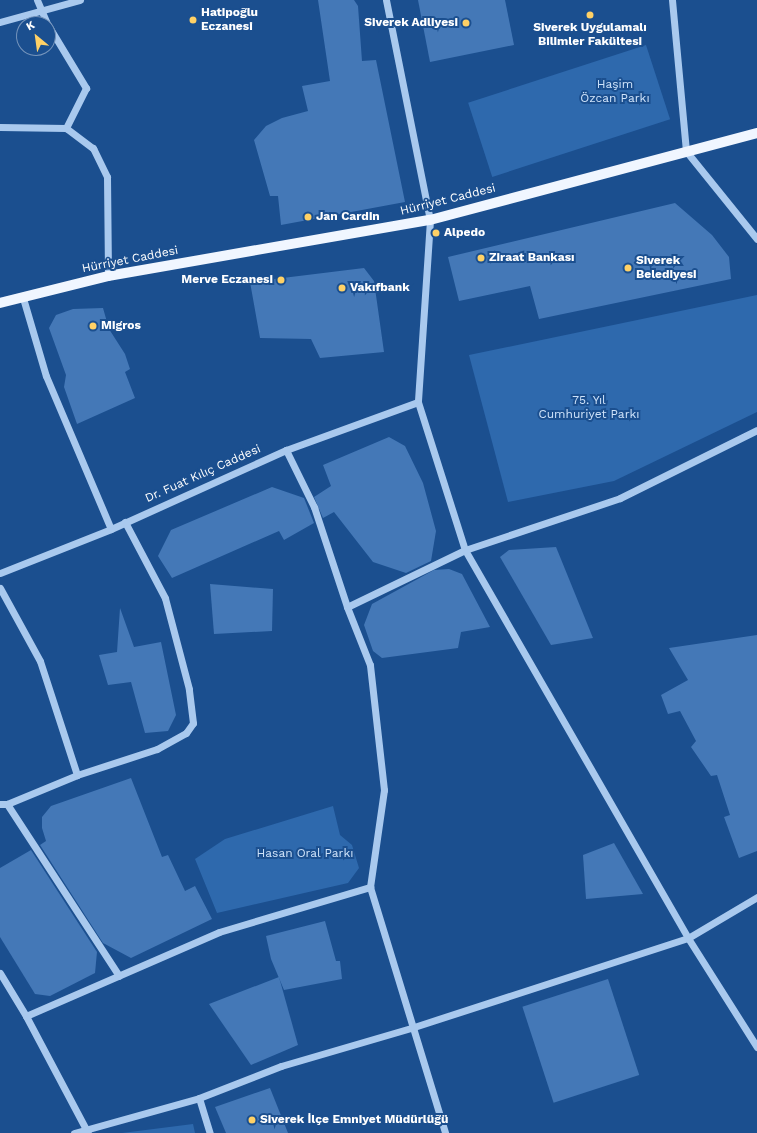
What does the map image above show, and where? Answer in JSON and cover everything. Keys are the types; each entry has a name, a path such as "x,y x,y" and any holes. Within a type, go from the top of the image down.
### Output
{"main road":[{"name":"Hürriyet Caddesi","path":"0,303 108,276 430,220 757,133"}],"street":[{"path":"37,0 39,11 42,16"},
{"path":"0,22 80,0"},
{"path":"386,0 430,220 418,402 465,550 688,938 757,1047"},
{"path":"672,0 686,151 757,239"},
{"path":"56,37 86,88 66,128"},
{"path":"0,126 66,128 93,148 107,178 108,276"},
{"path":"23,298 46,376 111,529"},
{"name":"Dr. Fuat Kılıç Caddesi","path":"0,573 111,529 286,450 418,402"},
{"path":"347,606 465,550 620,498 757,430"},
{"path":"286,450 314,507 347,606 370,665 384,790 370,887 414,1027 445,1133"},
{"path":"119,976 4,804 77,775 157,749 186,733 193,723 189,689 165,598 125,522"},
{"path":"0,588 40,661 77,775"},
{"path":"26,1016 218,932 370,887"},
{"path":"74,1133 199,1098 281,1066 414,1027 688,938 757,897"},
{"path":"0,973 26,1016 87,1130"},
{"path":"199,1098 210,1133"}],"green space":[{"name":"Haşim Özcan Parkı","path":"646,45 670,119 492,177 468,103"},
{"name":"75. Yıl Cumhuriyet Parkı","path":"757,295 757,412 614,481 508,502 469,355"},
{"name":"Hasan Oral Parkı","path":"333,806 340,835 352,845 359,868 348,883 217,913 195,859 225,839"},
{"path":"193,1124 195,1133 122,1133"}],"building":[{"path":"318,0 354,0 358,6 362,61 376,60 405,202 281,225 278,196 270,196 254,140 266,126 282,118 308,111 302,86 330,81"},
{"name":"Siverek Adliyesi","path":"418,0 505,0 514,45 430,62"},
{"name":"Siverek Belediyesi","path":"675,203 712,235 729,257 731,279 539,319 530,286 459,301 448,257"},
{"path":"364,268 374,281 384,352 320,358 311,339 260,338 250,282"},
{"path":"103,308 109,329 125,354 130,369 125,372 135,398 77,424 64,387 66,375 49,328 56,315 73,309"},
{"path":"389,437 405,446 423,483 436,531 431,561 406,573 373,562 334,512 323,518 314,497 331,486 323,465"},
{"path":"272,487 304,498 314,523 284,540 279,531 172,578 158,556 171,530"},
{"path":"556,547 593,638 551,645 500,557 509,550"},
{"path":"449,569 462,574 490,627 461,632 458,648 382,658 373,651 364,625 372,604 434,570"},
{"path":"210,584 273,589 272,631 214,634"},
{"path":"120,608 134,647 161,642 176,715 168,731 145,733 131,682 108,685 99,655 117,652"},
{"path":"757,635 757,851 739,858 724,817 730,815 717,775 711,776 691,747 696,741 680,711 668,714 661,695 688,680 669,648"},
{"path":"131,778 162,857 168,855 185,891 195,886 212,919 131,958 103,943 40,845 46,841 42,828 42,817 51,806"},
{"path":"614,843 643,894 586,899 583,855"},
{"path":"31,850 97,952 95,973 50,996 35,994 0,937 0,868"},
{"path":"325,921 336,961 340,961 342,979 284,990 271,959 266,936"},
{"path":"279,977 298,1045 251,1065 209,1004"},
{"path":"608,979 639,1075 554,1103 522,1007"},
{"name":"Siverek İlçe Emniyet Müdürlüğü","path":"270,1088 288,1133 226,1133 215,1107"}],"place":[{"name":"Siverek Uygulamalı Bilimler Fakültesi","path":"590,15"},
{"name":"Hatipoğlu Eczanesi","path":"193,20"},
{"name":"Siverek Adliyesi","path":"466,23"},
{"name":"Jan Cardin","path":"308,217"},
{"name":"Alpedo","path":"436,233"},
{"name":"Ziraat Bankası","path":"481,258"},
{"name":"Siverek Belediyesi","path":"628,268"},
{"name":"Merve Eczanesi","path":"281,280"},
{"name":"Vakıfbank","path":"342,288"},
{"name":"Migros","path":"93,326"},
{"name":"Siverek İlçe Emniyet Müdürlüğü","path":"252,1120"}]}
